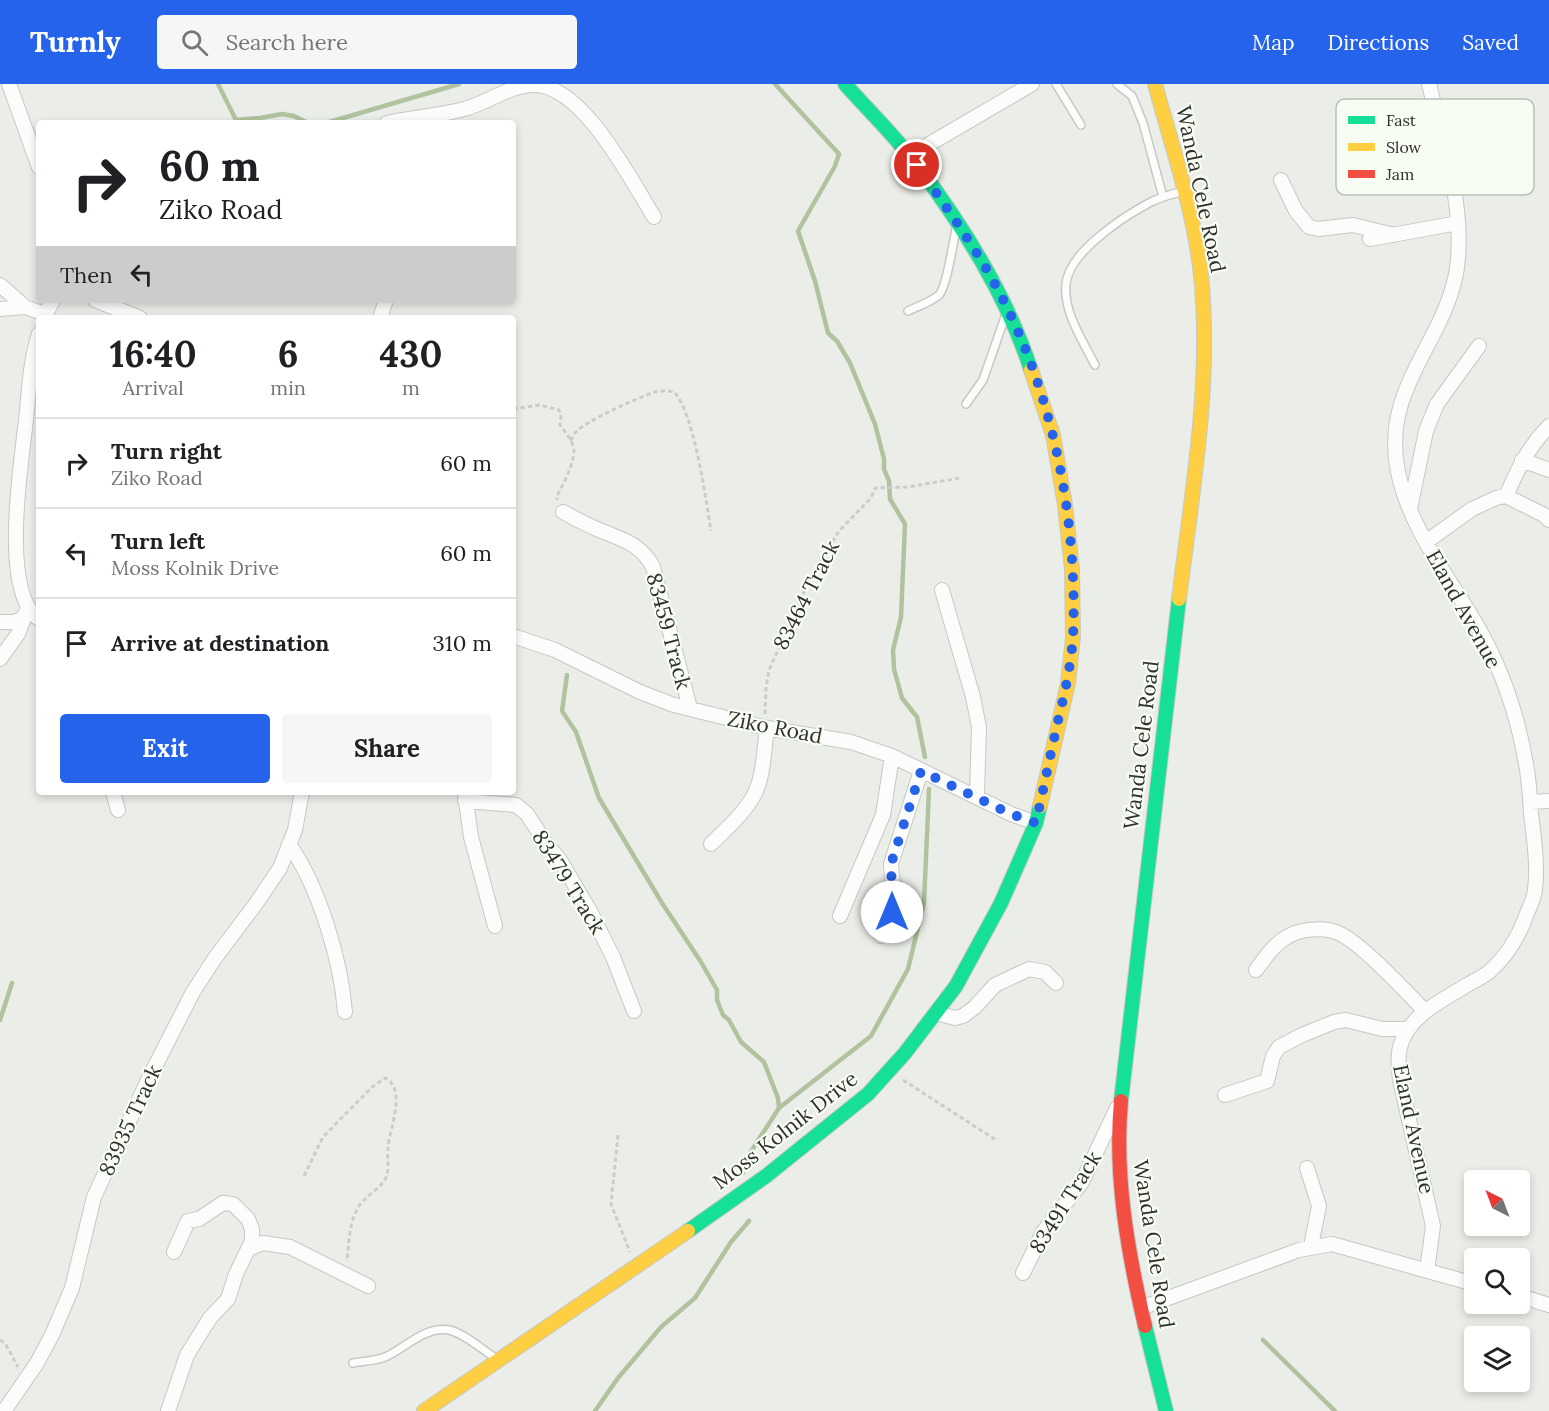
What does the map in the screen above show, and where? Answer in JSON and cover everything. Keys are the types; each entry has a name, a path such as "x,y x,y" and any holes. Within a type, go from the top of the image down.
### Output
{"main road":[{"name":"Moss Kolnik Drive","path":"424,1411 636,1268 785,1161 868,1094 956,986 1002,903 1036,823 1068,683 1073,636 1072,569 1065,506 1053,435 1024,347 1007,309 975,250 909,156 845,84"},
{"name":"Wanda Cele Road","path":"1155,84 1198,253 1203,308 1204,374 1123,1098 1119,1152 1125,1217 1141,1308 1166,1411"}],"street":[{"path":"9,84 36,159"},
{"path":"909,156 1032,84"},
{"name":"Eland Avenue","path":"1429,84 1433,99"},
{"path":"404,120 466,109 507,91 532,85 546,87 570,100 604,135 654,217"},
{"path":"1281,180 1296,212 1309,226 1318,229 1353,225 1394,235"},
{"name":"Eland Avenue","path":"1427,1270 1433,1226 1400,1080 1398,1062 1400,1047 1408,1029 1431,1005 1488,972 1508,952 1521,930 1535,893 1536,854 1527,765 1517,724 1499,669 1480,631 1410,511 1398,472 1395,445 1397,420 1405,388 1443,312 1455,277 1459,250 1455,195"},
{"path":"1370,239 1458,223"},
{"path":"0,285 25,307 43,315"},
{"path":"102,303 132,315"},
{"path":"0,309 25,307"},
{"path":"0,659 18,634 26,613 13,563 14,502 26,420 29,376 36,346"},
{"path":"1410,511 1426,431 1437,404 1479,346"},
{"path":"1506,496 1522,460 1534,441 1549,426"},
{"path":"1522,460 1549,470"},
{"path":"1426,542 1472,509 1487,501 1506,496 1544,515 1549,520"},
{"name":"83459 Track","path":"563,512 634,543 650,559 690,708"},
{"path":"942,590 973,697 979,727 977,796"},
{"path":"26,613 36,618"},
{"path":"0,622 14,622 26,613"},
{"name":"Ziko Road","path":"516,637 555,650 657,699 767,728 851,742 892,756 1011,814 1036,823"},
{"path":"711,844 748,804 755,793 763,761 767,728"},
{"path":"840,916 883,815 892,756"},
{"path":"881,936 892,912 894,893 891,864 921,771"},
{"path":"114,795 118,810"},
{"name":"83935 Track","path":"4,1411 46,1348 72,1288 94,1197 149,1078 193,992 280,868 295,830 301,795"},
{"path":"465,797 471,837 495,926"},
{"name":"83479 Track","path":"465,797 516,805 527,814 565,869 590,911 613,957 634,1011"},
{"path":"1530,802 1549,801"},
{"path":"289,844 303,866 333,944 344,993 345,1012"},
{"path":"1256,970 1266,955 1287,936 1304,930 1335,932 1348,938 1425,1011"},
{"path":"936,1012 955,1018 963,1016 975,1007 995,985 1029,969 1045,972 1056,983"},
{"path":"1225,1095 1268,1081 1273,1056 1279,1047 1334,1022 1346,1020 1382,1029 1408,1029"},
{"name":"83491 Track","path":"1023,1273 1043,1232 1082,1182 1123,1098"},
{"path":"1307,1168 1319,1206 1311,1246"},
{"path":"168,1411 187,1355 210,1318 228,1299 236,1274 252,1241 248,1219 233,1204 223,1203 199,1219 188,1221 174,1252"},
{"path":"248,1249 262,1243 290,1247 368,1286"},
{"path":"1141,1308 1311,1246 1332,1244 1464,1281"},
{"path":"1530,1299 1549,1305"}],"lane":[{"path":"1056,84 1081,125"},
{"path":"1117,84 1132,96 1143,123 1163,197"},
{"path":"1095,365 1070,313 1066,283 1069,273 1082,253 1113,226 1150,202 1184,191"},
{"path":"908,311 936,297 943,288 957,223"},
{"path":"966,404 983,380 1007,309"},
{"path":"353,1363 385,1357 417,1338 436,1330 450,1330 461,1335 500,1360"}],"path":[{"path":"571,441 574,434 583,426 606,415 654,393 674,392 682,404 692,434 711,531"},
{"path":"516,409 540,405 558,410 561,415 560,425 574,450 572,463 557,496 563,512"},
{"name":"83464 Track","path":"767,728 764,710 769,670 812,574 839,531 871,498 875,488 893,488 960,478"},
{"path":"889,1071 996,1140"},
{"path":"304,1176 323,1137 372,1087 385,1078 392,1081 396,1089 394,1118 388,1147 387,1176 380,1186 358,1206 353,1220 344,1274"},
{"path":"618,1135 611,1204 636,1268"},
{"path":"0,1340 5,1343 15,1361 23,1383"}],"waterway":[{"path":"218,84 236,120"},
{"path":"336,120 459,84"},
{"path":"775,84 839,154 835,166 798,231 815,281 828,333 837,341 850,363 875,424 884,459 884,469 889,481 890,499 905,524 901,617 893,650 894,669 902,698 917,717 925,757"},
{"path":"236,120 282,114 302,120"},
{"path":"567,675 562,711 576,732 599,798 662,903 701,962 717,990 717,1000 723,1015 729,1020 741,1042 764,1062 778,1098 779,1108"},
{"path":"743,1173 750,1153 779,1108 871,1036 908,969 924,903 929,789"},
{"path":"0,1020 12,983"},
{"path":"595,1411 618,1378 661,1327 695,1298 731,1242 749,1221"},
{"path":"1263,1340 1335,1411"}],"traffic: fast":[{"path":"845,84 910,155 968,238 1010,316 1031,370"},
{"path":"1121,1101 1179,599"},
{"path":"688,1231 766,1176 868,1094 905,1053 956,986 1001,903 1036,823 1040,806"},
{"path":"1145,1326 1166,1411"}],"traffic: slow":[{"path":"1155,84 1193,227 1198,251 1204,315 1199,437 1179,599"},
{"path":"1031,370 1053,435 1065,505 1072,569 1073,637 1068,683 1040,806"},
{"path":"424,1411 688,1231"}],"traffic: jam":[{"path":"1121,1101 1119,1129 1121,1186 1128,1243 1145,1326"}],"route":[{"path":"892,912 894,893 891,864 921,771 1011,814 1036,823 1068,683 1073,636 1072,569 1065,506 1053,435 1024,347 999,292 975,250 917,165"}]}
